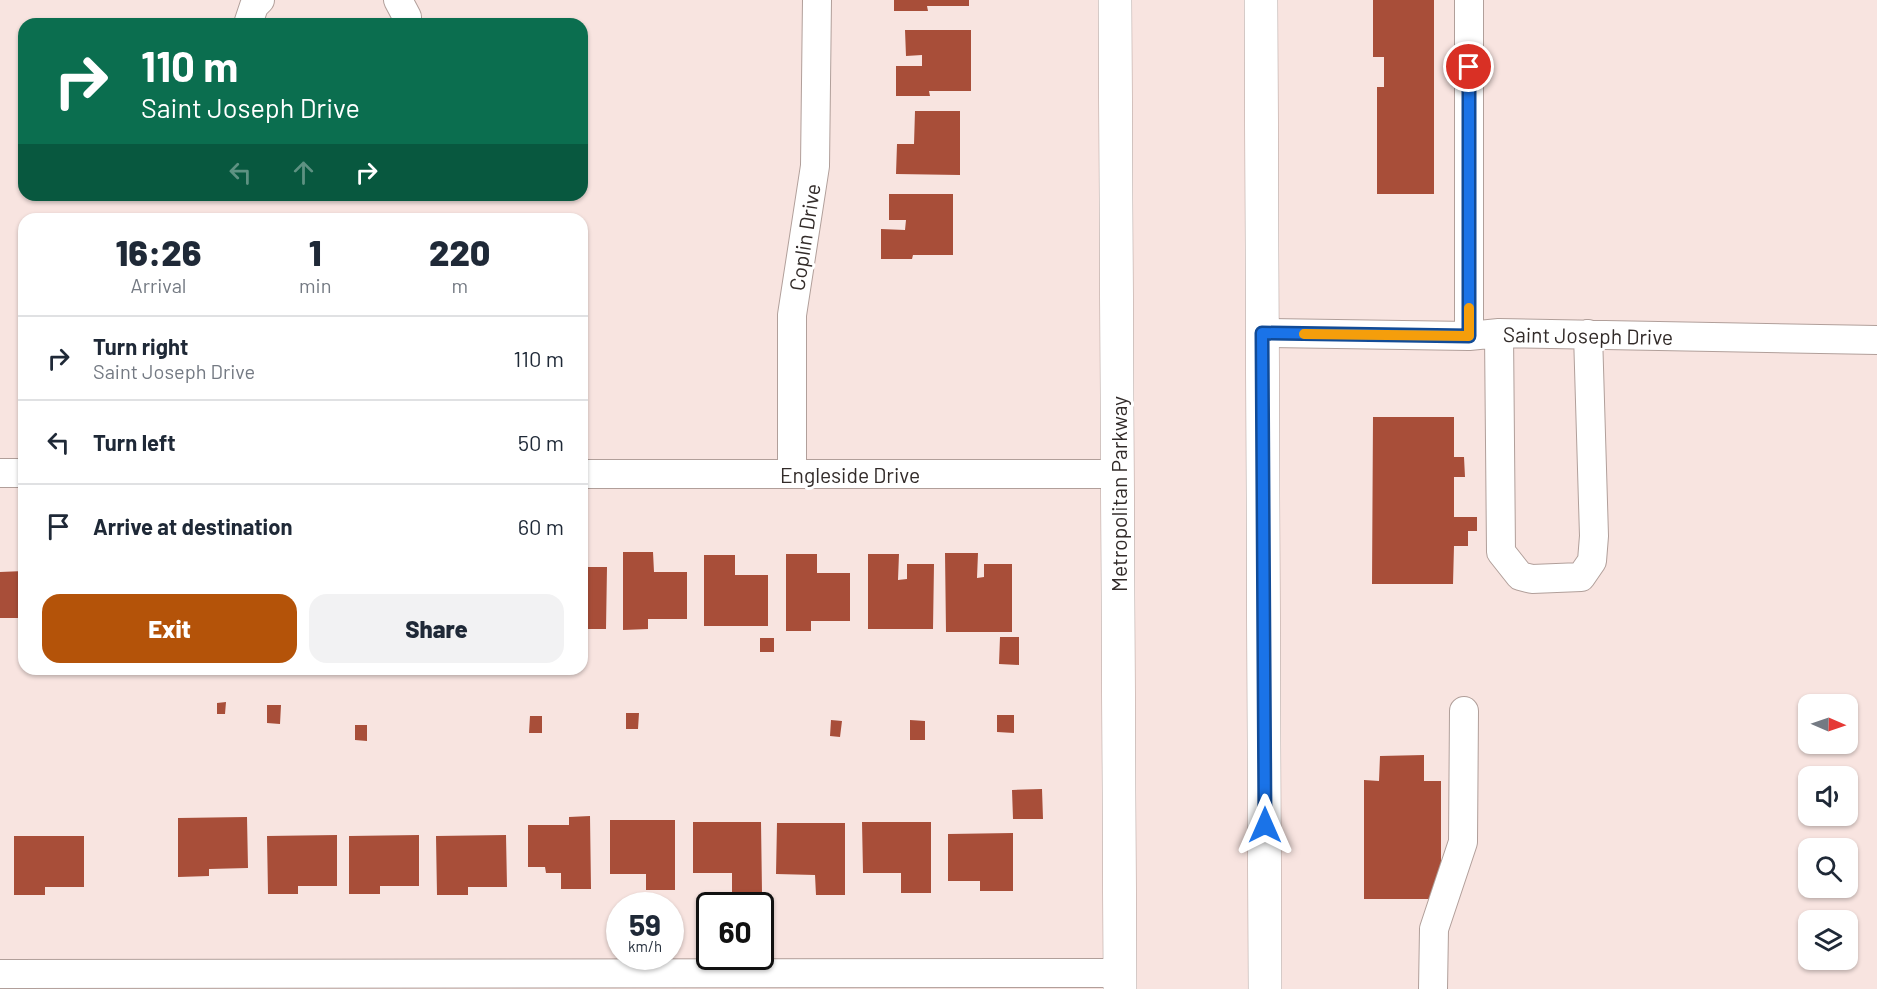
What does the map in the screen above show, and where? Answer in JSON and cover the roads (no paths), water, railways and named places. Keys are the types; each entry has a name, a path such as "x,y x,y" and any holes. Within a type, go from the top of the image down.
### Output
{"main road":[{"name":"Metropolitan Parkway","path":"1115,0 1120,981"},
{"path":"1261,0 1265,989"}],"street":[{"path":"250,18 254,6 260,0"},
{"path":"398,0 407,18"},
{"name":"Coplin Drive","path":"792,474 792,315 815,166 817,0"},
{"path":"1469,0 1469,336"},
{"name":"Saint Joseph Drive","path":"1262,333 1469,336 1498,333 1588,334 1877,340"},
{"path":"1498,333 1501,552 1520,576 1532,579 1581,577 1592,561 1594,536 1588,334"},
{"path":"0,473 18,473"},
{"name":"Engleside Drive","path":"588,474 1117,474"},
{"path":"1433,989 1434,929 1463,842 1464,711"},
{"path":"0,974 1120,981"}]}
